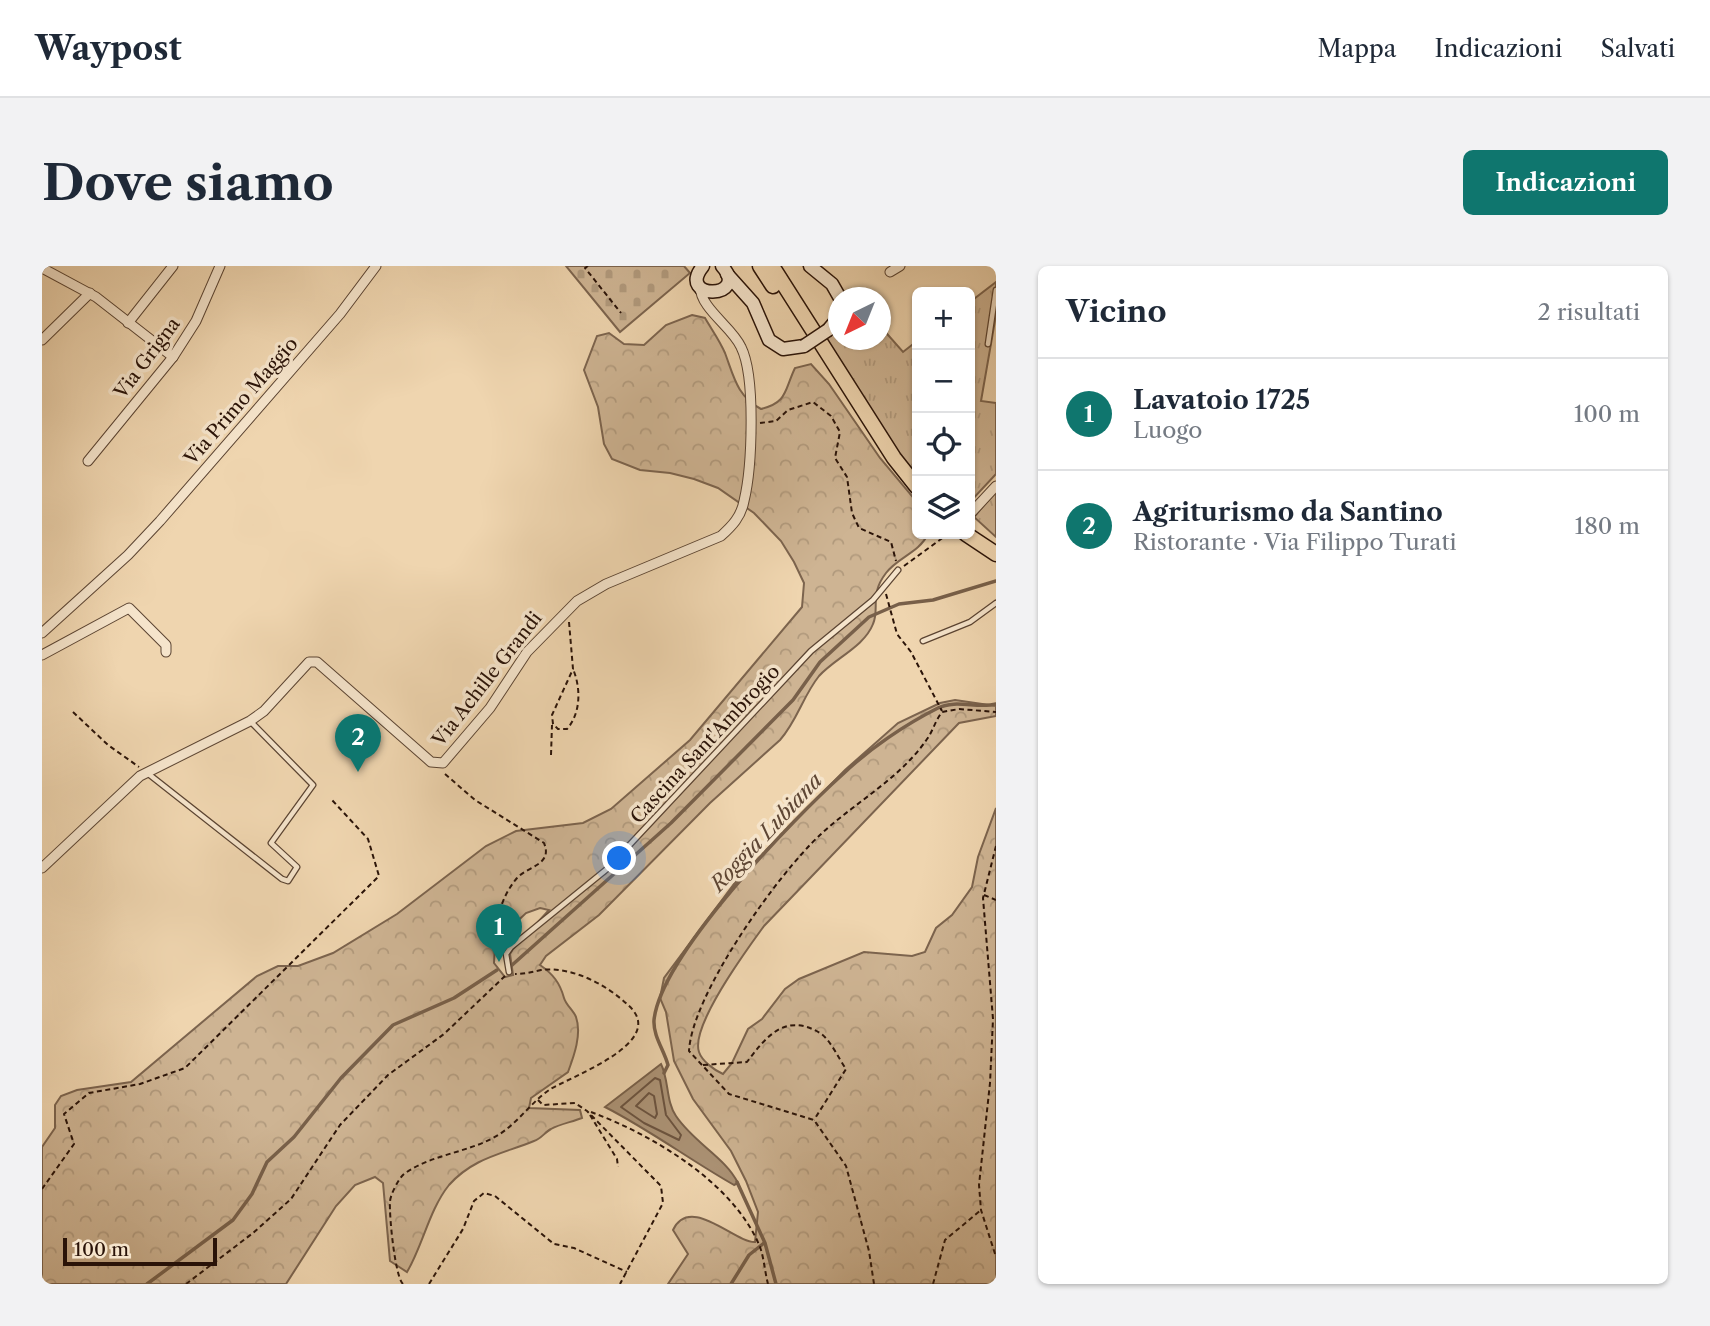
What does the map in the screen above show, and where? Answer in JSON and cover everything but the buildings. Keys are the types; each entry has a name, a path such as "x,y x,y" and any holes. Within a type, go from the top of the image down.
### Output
{"main road":[{"path":"760,266 790,310 809,325"},
{"path":"772,266 894,457 912,480"},
{"path":"781,266 791,283 793,299"},
{"path":"973,539 996,554"}],"street":[{"path":"128,323 173,266"},
{"name":"Via Grigna","path":"88,461 173,357 196,321 220,266"},
{"name":"Via Primo Maggio","path":"42,633 128,555 340,314 376,266"},
{"path":"703,266 698,274 700,287 707,292 726,277"},
{"path":"810,266 834,287"},
{"path":"890,272 900,266"},
{"path":"42,268 90,293 173,357"},
{"path":"718,315 714,302 726,277"},
{"path":"726,277 754,303 773,343 789,350 804,346 828,330"},
{"name":"Via Achille Grandi","path":"440,764 490,708 527,652 569,607 598,588 712,542 730,529 744,502 750,416 747,363 736,337 702,297 700,287"},
{"path":"42,340 90,293"},
{"path":"975,509 996,486"},
{"path":"42,655 129,608 166,645 166,652"},
{"path":"42,868 146,772 250,721 264,711 306,664 313,661 440,764"}],"lane":[{"path":"988,344 996,290"},
{"name":"Cascina Sant'Ambrogio","path":"506,954 556,908 607,869 811,651 873,600 898,570"},
{"path":"923,641 970,622 996,603"},
{"path":"146,772 288,881 297,867 271,844 313,785 250,721"},
{"path":"506,954 509,972"}],"path":[{"path":"586,267 621,313"},
{"path":"750,416 761,424 776,421 788,410 813,402 831,416 840,432 835,458 847,477 852,513 859,527 891,542 898,570 941,539"},
{"path":"887,596 897,634 911,652 942,712"},
{"path":"552,724 558,729 567,729 578,705 578,681 573,669 569,607"},
{"path":"551,755 552,715 573,669"},
{"path":"942,712 959,709 996,712"},
{"path":"73,712 108,745 146,772"},
{"path":"874,1284 869,1251 846,1166 814,1120 729,1094 689,1051 701,1006 767,897 819,836 897,771 928,739 942,712"},
{"path":"440,764 475,800 544,843 547,849 546,856 536,867 519,876 499,913 499,941 506,954"},
{"path":"42,1189 74,1143 65,1114 89,1093 140,1084 185,1068 321,938 379,876 368,839 332,800"},
{"path":"996,846 984,894 993,1019 990,1083 979,1185 981,1210 996,1257"},
{"path":"984,894 996,900"},
{"path":"186,1284 291,1199 340,1125 388,1075 444,1034 509,972 529,974 542,970 577,974 626,1003 639,1019 639,1027 632,1039 608,1060 549,1090 512,1128 490,1140 443,1156 402,1175 390,1199 397,1272 403,1284"},
{"path":"702,1065 747,1062 769,1032 792,1026 821,1033 846,1069 814,1120"},
{"path":"538,1100 543,1105 575,1104 661,1144 726,1197 748,1224 760,1247 768,1284"},
{"path":"587,1111 608,1144 618,1167"},
{"path":"587,1111 661,1186 663,1203 620,1284"},
{"path":"429,1284 463,1229 474,1201 484,1193 495,1196 554,1244 573,1248 627,1272"},
{"path":"933,1284 945,1240 981,1210"}],"green space":[{"path":"566,266 684,266 690,273 620,332"},
{"path":"996,282 996,315 981,401 996,403 996,474 975,497 975,350 975,298"},
{"path":"692,315 705,318 723,349 741,392 761,409 781,399 795,368 811,364 829,384 880,458 912,496 912,539 925,539 886,573 878,588 875,618 869,632 819,676 780,740 710,803 599,915 546,956 540,965 555,979 565,1001 575,1014 578,1038 568,1072 531,1098 529,1108 580,1110 582,1118 555,1127 536,1140 478,1163 458,1176 436,1205 407,1272 390,1261 383,1183 375,1177 355,1185 336,1206 286,1284 42,1284 42,1147 55,1128 55,1105 61,1096 77,1090 131,1082 257,976 278,966 298,966 333,953 397,914 486,846 516,831 583,823 611,809 690,740 802,607 804,583 794,562 781,541 754,513 718,488 670,473 640,470 612,459 604,444 598,407 584,370 597,336 609,333 624,344 644,345 666,325","holes":["540,908 549,910 510,954 513,975 505,977 494,963 495,945 526,913"]},
{"path":"891,338 903,352 912,345 912,471 833,350 891,350"},
{"path":"996,491 996,537 975,516"},
{"path":"955,700 996,706 996,716 959,723 764,926 711,1007 703,1024 699,1052 709,1065 723,1074 732,1063 748,1029 762,1019 785,989 799,979 864,952 912,956 925,952 936,928 952,915 972,887 978,857 996,808 996,1284 668,1284 688,1254 673,1230 681,1220 701,1218 755,1242 758,1212 731,1151 693,1099 674,1061 666,1012 660,998 664,978 737,880 845,770 898,723 940,703"}],"water":[{"path":"661,1064 676,1116 691,1134 725,1165 738,1183 734,1185 605,1107"}],"waterway":[{"path":"511,966 671,823 793,700 820,662 869,617 899,604 933,600 996,581"},
{"name":"Roggia Lubiana","path":"664,1073 668,1065 654,1026 662,993 679,960 704,925 763,854 853,765 901,729 945,705 996,704"},
{"path":"147,1284 233,1220 252,1194 267,1162 294,1137 341,1078 393,1025 454,998 497,970"},
{"name":"Roggia Lubiana","path":"737,1182 765,1243 776,1284"},
{"path":"731,1284 749,1255 764,1243"}],"place":[{"name":"Agriturismo da Santino","path":"358,772"},
{"name":"Lavatoio 1725","path":"499,962"}]}
